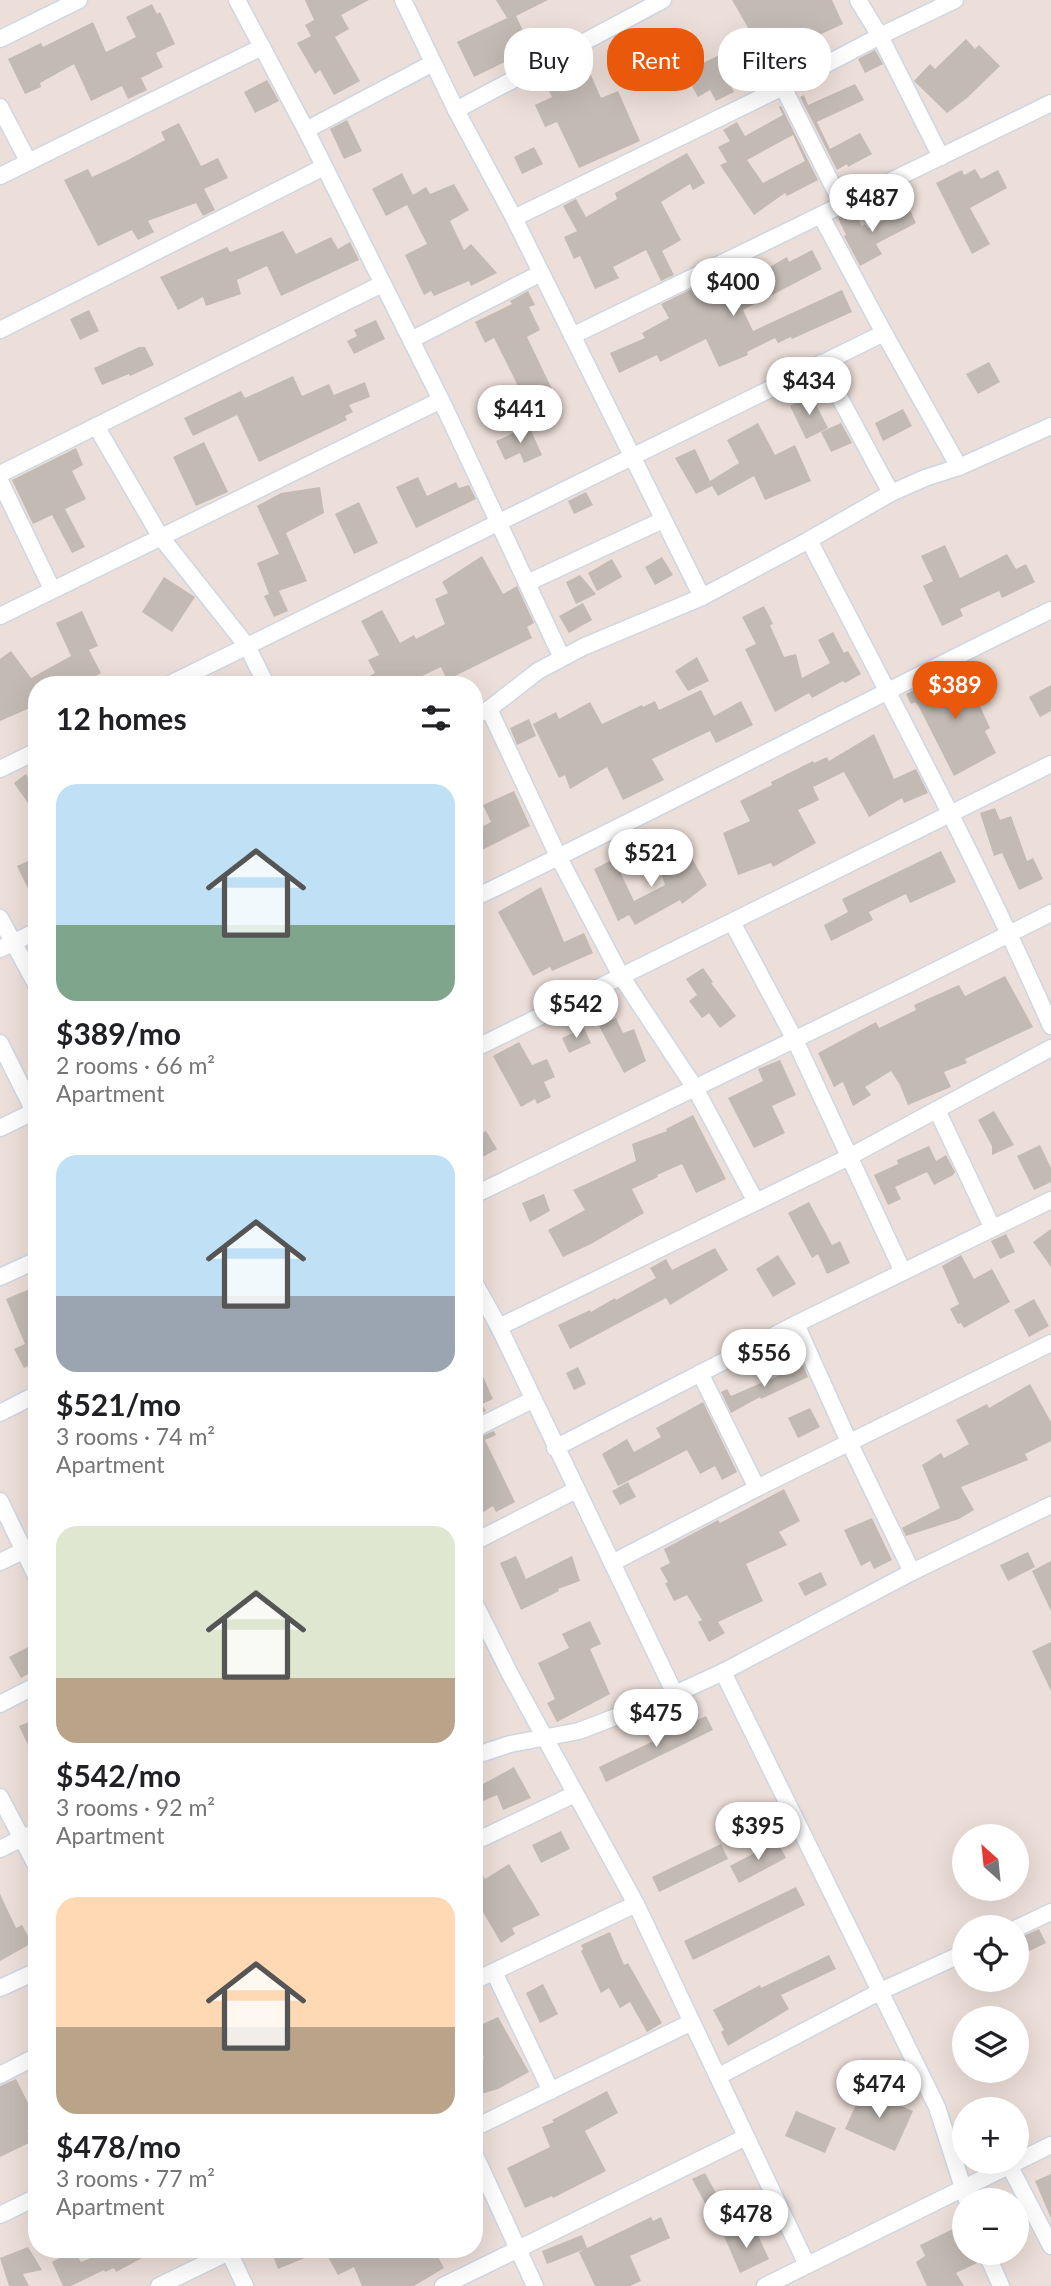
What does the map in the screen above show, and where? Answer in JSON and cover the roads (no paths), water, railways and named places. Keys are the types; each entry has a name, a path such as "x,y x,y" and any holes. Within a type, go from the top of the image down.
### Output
{"street":[{"path":"0,39 79,0"},
{"path":"237,0 306,130 441,400 562,658"},
{"path":"403,0 702,597"},
{"path":"456,110 663,0"},
{"path":"858,0 880,36 941,157"},
{"path":"831,62 956,0"},
{"path":"0,176 262,47"},
{"path":"306,130 433,63"},
{"path":"514,218 775,91"},
{"path":"785,91 842,204"},
{"path":"572,336 1051,103"},
{"path":"0,107 28,161"},
{"path":"0,330 324,167"},
{"path":"821,216 960,467"},
{"path":"411,340 541,273"},
{"path":"0,474 382,284"},
{"path":"186,676 884,333"},
{"path":"821,363 891,493"},
{"path":"0,615 441,400"},
{"path":"96,426 160,536 247,646 262,676"},
{"path":"483,712 538,671 562,658 702,597 891,493 960,467 1051,426"},
{"path":"0,481 52,589"},
{"path":"527,583 663,520"},
{"path":"809,540 951,813 1010,933 1051,1026"},
{"path":"483,894 1051,610"},
{"path":"483,715 621,976 695,1088 756,1202"},
{"path":"0,769 28,755"},
{"path":"483,1045 1051,764"},
{"path":"483,1191 1051,913"},
{"path":"0,918 7,946 28,974"},
{"path":"732,922 795,1040 903,1272"},
{"path":"7,946 28,936"},
{"path":"0,1043 28,1097"},
{"path":"499,1327 849,1157 1051,1048"},
{"path":"937,1110 992,1227"},
{"path":"0,1128 28,1114"},
{"path":"555,1448 992,1227 1051,1200"},
{"path":"0,1277 28,1265"},
{"path":"483,1298 675,1694"},
{"path":"796,1325 912,1572"},
{"path":"611,1563 1051,1343"},
{"path":"700,1373 757,1488"},
{"path":"0,1413 28,1399"},
{"path":"483,1425 533,1400"},
{"path":"483,1537 576,1490"},
{"path":"0,1501 28,1545"},
{"path":"483,1753 510,1744 579,1731 675,1694 723,1672 912,1572 1051,1505"},
{"path":"0,1562 28,1549"},
{"path":"483,1623 636,1904 807,2265"},
{"path":"723,1672 937,2107 963,2188"},
{"path":"0,1704 28,1690"},
{"path":"483,1838 575,1794"},
{"path":"0,1797 28,1834"},
{"path":"0,1849 28,1835"},
{"path":"483,1977 636,1904"},
{"path":"1029,1922 1051,1912"},
{"path":"719,2076 881,1991 952,1958"},
{"path":"494,1972 551,2091"},
{"path":"0,1988 28,1975"},
{"path":"483,2124 692,2022"},
{"path":"0,2075 28,2061"},
{"path":"443,2286 746,2137"},
{"path":"1029,2155 1051,2145"},
{"path":"483,2172 535,2286"},
{"path":"974,2188 995,2174"},
{"path":"1014,2174 1051,2246"},
{"path":"765,2286 952,2200"},
{"path":"0,2215 28,2201"},
{"path":"159,2286 216,2258"},
{"path":"235,2258 245,2286"},
{"path":"992,2265 1001,2286"}]}
